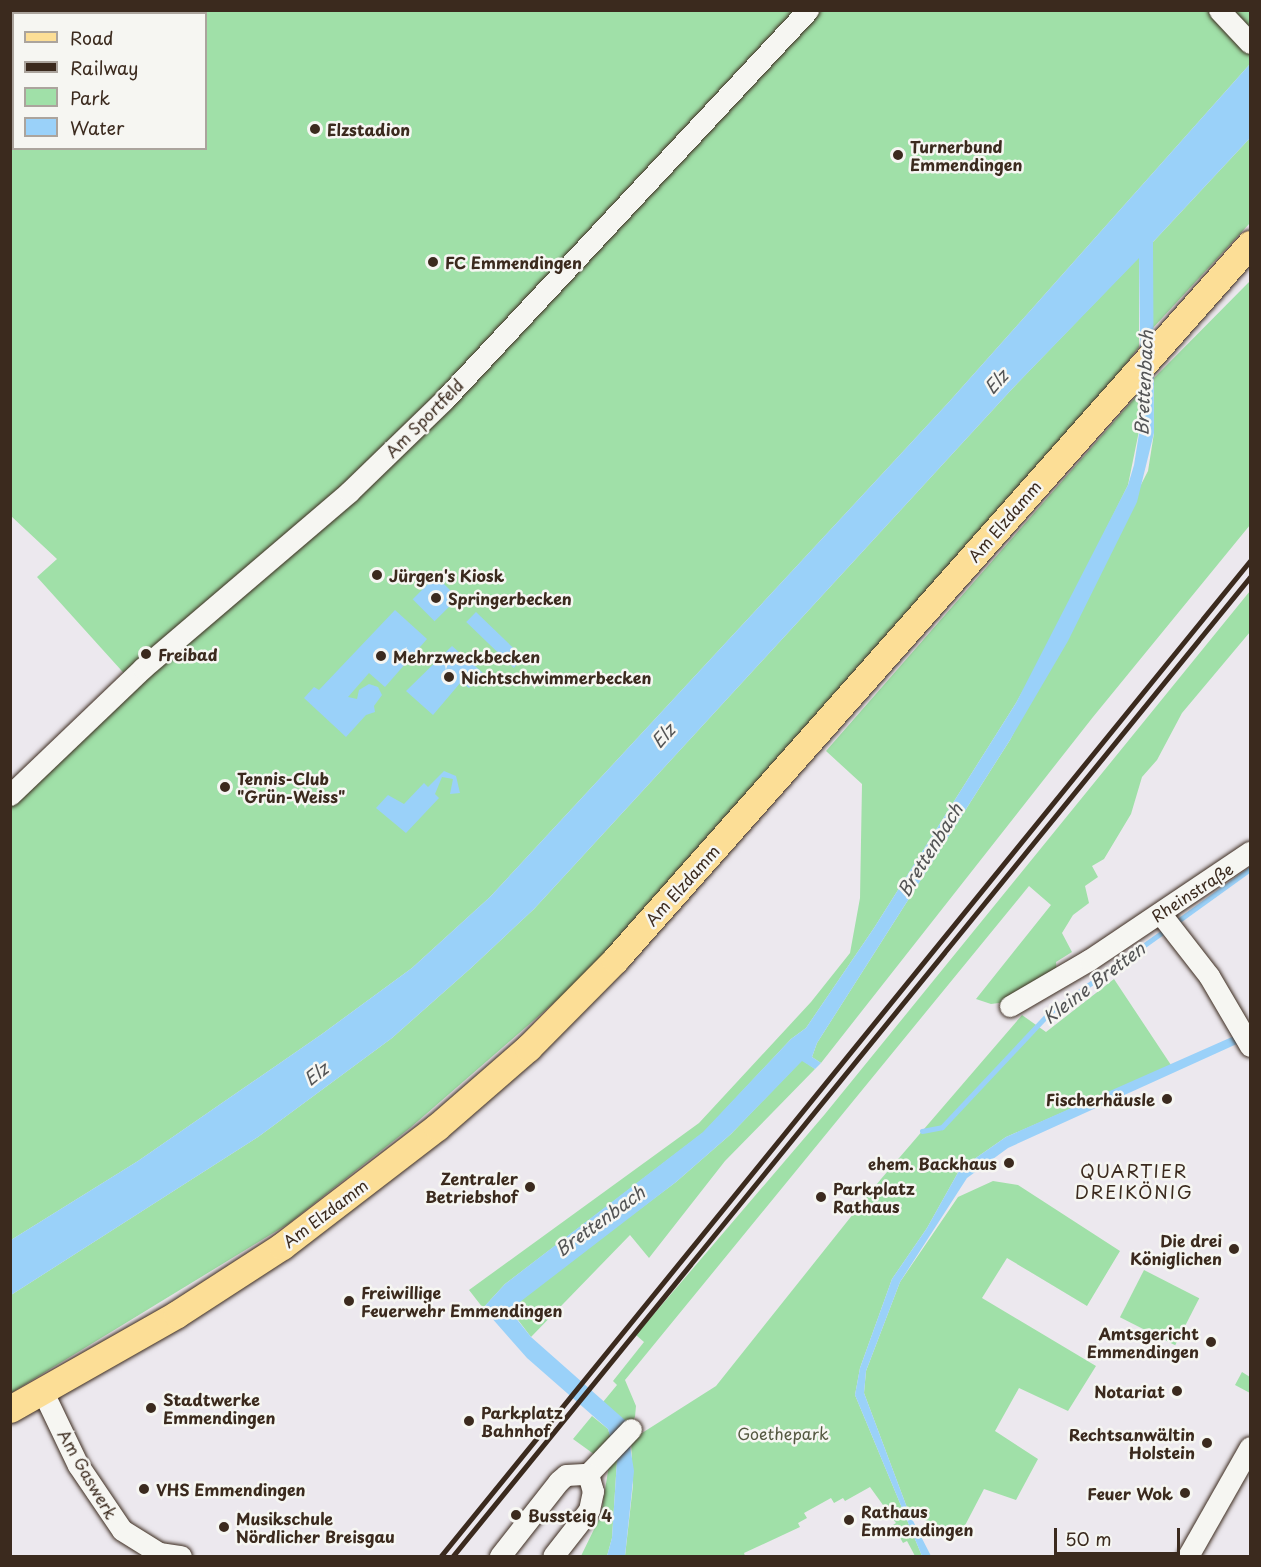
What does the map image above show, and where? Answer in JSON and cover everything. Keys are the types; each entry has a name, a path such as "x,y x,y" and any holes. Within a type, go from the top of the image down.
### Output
{"main road":[{"name":"Am Elzdamm","path":"10,1408 177,1314 282,1246 437,1127 528,1048 615,960 751,809 1128,380 1251,244"}],"street":[{"name":"Am Sportfeld","path":"10,795 143,668 349,492 443,401 808,10"},
{"path":"1223,14 1251,44"},
{"name":"Rheinstraße","path":"1010,1006 1025,1000 1251,852"},
{"path":"1160,913 1209,976 1246,1038"},
{"name":"Am Gaswerk","path":"42,1390 78,1465 122,1530 159,1553 181,1557"},
{"path":"500,1557 559,1481 566,1475 588,1474 631,1429"},
{"path":"1188,1557 1251,1447"},
{"path":"553,1557 589,1510 593,1491 588,1474"}],"green space":[{"path":"66,10 1250,11 1250,64 948,403 490,897 412,968 322,1034 138,1161 11,1240 10,795 130,680 37,577 57,559 11,516 11,19 12,150 207,150 207,12 62,12"},
{"path":"1250,138 1250,223 1152,329 1153,242"},
{"path":"1139,257 1139,347 1094,405 587,974 410,1128 288,1224 11,1393 11,1295 258,1137 392,1038 471,968 534,909 1012,389"},
{"path":"1250,281 1250,525 1093,717 821,1063 812,1057 817,1043 1010,740 1148,471 1154,433 1154,378"},
{"path":"1140,392 1141,421 1128,485 1051,640 1016,703 874,928 806,1028 791,1039 704,1132 505,1284 483,1308 469,1290 699,1123 811,1002 850,953 860,898 862,784 826,751"},
{"path":"1250,591 1250,632 1182,713 1157,760 1142,777 1131,814 1104,859 1092,866 1098,877 1085,886 1089,903 1073,915 1062,933 1072,952 1056,962 1057,974 1007,1002 991,1004 976,999 1051,905 1029,886 625,1380 636,1406 635,1417 628,1428 603,1402 617,1385 613,1381 644,1342 636,1335 825,1114"},
{"name":"Goethepark","path":"1114,979 1171,1065 1006,1137 960,1169 927,1228 892,1279 860,1368 855,1395 922,1556 915,1556 907,1541 903,1543 893,1525 896,1523 870,1487 845,1501 843,1498 834,1503 831,1498 804,1513 807,1518 798,1523 800,1527 744,1553 745,1556 625,1556 633,1485 631,1440 716,1386 881,1179 1022,1015 1046,1032"},
{"path":"802,1060 815,1069 725,1161 649,1258 630,1235 531,1337 515,1316 516,1305 524,1296 676,1182 731,1134"},
{"path":"993,1181 1018,1185 1120,1251 1087,1306 1007,1258 982,1298 1096,1366 1068,1411 1019,1388 995,1431 1038,1459 1016,1500 984,1489 960,1535 909,1513 864,1393 866,1371 900,1282 958,1197"},
{"path":"1144,1270 1199,1298 1175,1345 1120,1317"},
{"path":"1242,1372 1250,1377 1250,1393 1235,1385"},
{"path":"592,1416 608,1429 617,1460 612,1538 607,1556 581,1556 601,1515 609,1465 573,1439"}],"water":[{"path":"1250,64 1250,138 1153,242 1154,433 1137,502 1068,641 1010,740 817,1043 812,1057 821,1063 815,1069 802,1061 731,1134 676,1182 516,1305 515,1317 531,1337 626,1421 634,1471 625,1556 607,1556 612,1538 617,1460 608,1429 527,1358 483,1308 505,1284 703,1132 791,1039 806,1028 874,928 1016,703 1128,485 1134,465 1141,421 1139,258 1012,389 534,909 471,968 392,1038 258,1137 11,1295 11,1240 138,1161 322,1034 412,968 490,897 948,403"},
{"name":"Springerbecken","path":"436,576 458,598 435,621 413,599"},
{"name":"Mehrzweckbecken","path":"395,610 427,639 385,687 369,673 348,697 357,699 359,690 369,684 378,687 382,695 374,706 375,712 366,715 346,737 304,698 314,687 319,690"},
{"path":"476,612 523,658 514,668 466,622"},
{"name":"Nichtschwimmerbecken","path":"452,646 483,673 469,688 461,682 433,715 406,691"},
{"path":"444,771 456,776 460,793 450,794 453,779 442,777 435,794 439,798 406,833 376,808 388,795 404,804 424,783 428,787"},
{"path":"1250,1029 1250,1038 1008,1148 967,1178 900,1282 866,1371 864,1393 909,1513 931,1556 922,1556 855,1395 860,1368 892,1279 927,1228 960,1169 1006,1137"}],"waterway":[{"name":"Kleine Bretten","path":"1175,923 1250,869"},
{"name":"Kleine Bretten","path":"922,1131 942,1127 1049,1013 1168,928"}],"railway":[{"path":"441,1556 1250,561"},
{"path":"453,1556 1250,577"}],"place":[{"name":"Elzstadion","path":"315,129"},
{"name":"Turnerbund Emmendingen","path":"898,155"},
{"name":"FC Emmendingen","path":"433,262"},
{"name":"Jürgen's Kiosk","path":"377,575"},
{"name":"Springerbecken","path":"436,598"},
{"name":"Freibad","path":"146,654"},
{"name":"Mehrzweckbecken","path":"381,656"},
{"name":"Nichtschwimmerbecken","path":"449,677"},
{"name":"Tennis-Club \"Grün-Weiss\"","path":"225,787"},
{"name":"Fischerhäusle","path":"1167,1099"},
{"name":"ehem. Backhaus","path":"1009,1163"},
{"name":"Zentraler Betriebshof","path":"530,1187"},
{"name":"Parkplatz Rathaus","path":"821,1197"},
{"name":"Die drei Königlichen","path":"1234,1249"},
{"name":"Freiwillige Feuerwehr Emmendingen","path":"349,1301"},
{"name":"Amtsgericht Emmendingen","path":"1211,1342"},
{"name":"Notariat","path":"1177,1391"},
{"name":"Stadtwerke Emmendingen","path":"151,1408"},
{"name":"Parkplatz Bahnhof","path":"469,1421"},
{"name":"Rechtsanwältin Holstein","path":"1207,1443"},
{"name":"VHS Emmendingen","path":"144,1489"},
{"name":"Feuer Wok","path":"1185,1493"},
{"name":"Bussteig 4","path":"516,1515"},
{"name":"Rathaus Emmendingen","path":"849,1520"},
{"name":"Musikschule Nördlicher Breisgau","path":"224,1527"}],"district":[{"name":"QUARTIER DREIKÖNIG","path":"1134,1182"}],"water label":[{"name":"Elz","path":"996,382"},
{"name":"Brettenbach","path":"1144,383"},
{"name":"Elz","path":"663,736"},
{"name":"Brettenbach","path":"930,850"},
{"name":"Elz","path":"316,1074"},
{"name":"Brettenbach","path":"600,1221"}]}
